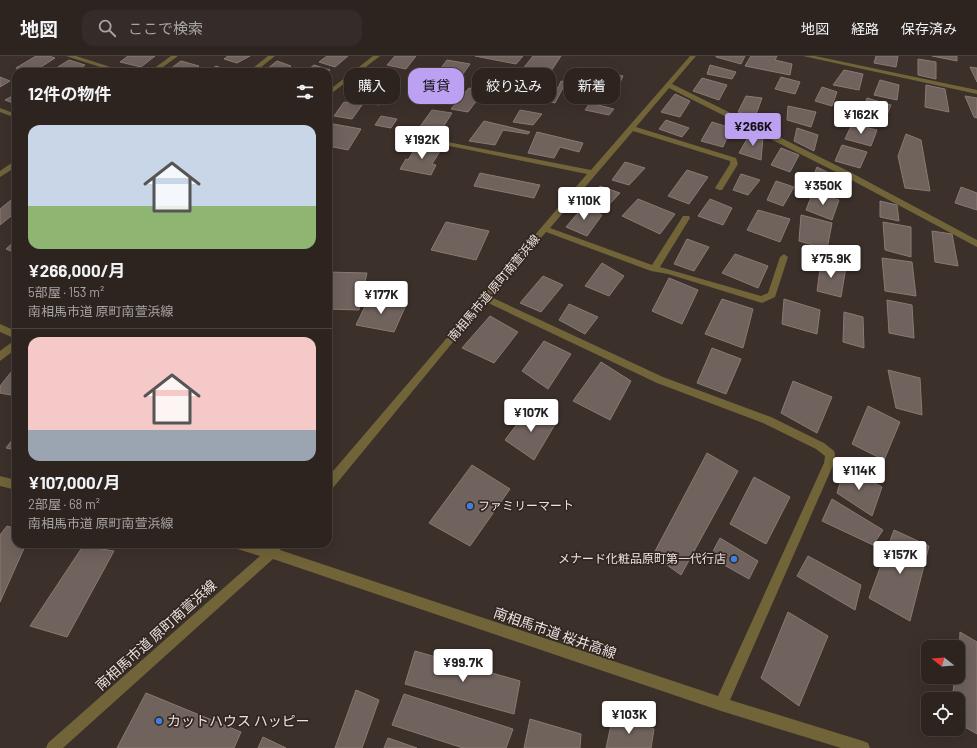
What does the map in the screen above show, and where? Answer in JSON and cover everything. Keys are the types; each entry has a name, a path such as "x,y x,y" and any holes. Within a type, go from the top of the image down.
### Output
{"street":[{"path":"69,56 110,68"},
{"path":"158,68 175,56"},
{"path":"256,68 272,56"},
{"path":"332,91 377,56"},
{"name":"南相馬市道 原町南萱浜線","path":"332,480 485,298 693,56"},
{"path":"806,56 977,92"},
{"path":"669,85 845,173 977,244"},
{"path":"0,110 12,114"},
{"path":"632,128 733,160 734,164 719,188"},
{"path":"414,137 594,173"},
{"path":"0,175 12,167"},
{"path":"654,269 686,218"},
{"path":"545,229 654,269 762,300 772,294 784,257"},
{"path":"485,298 660,380 767,420 820,446 830,454 829,463 721,704"},
{"path":"0,328 12,333"},
{"path":"0,357 12,346"},
{"path":"0,481 12,484"},
{"name":"南相馬市道 原町南萱浜線","path":"53,748 275,548"},
{"name":"南相馬市道 桜井高線","path":"275,548 721,704 863,748"}],"building":[{"path":"36,56 49,56 55,58 39,68 16,68"},
{"path":"128,56 155,56 141,67 120,62"},
{"path":"228,56 250,56 237,63 224,59"},
{"path":"327,56 348,56 335,67 319,62"},
{"path":"395,56 416,56 406,69 387,65"},
{"path":"475,56 523,56 516,64"},
{"path":"533,56 561,56 553,68 524,68"},
{"path":"716,56 745,56 741,64"},
{"path":"751,56 777,56 775,60 792,64 790,75 745,66"},
{"path":"876,56 898,56 896,67 874,63"},
{"path":"932,56 957,56 957,61"},
{"path":"918,59 936,62 936,79 918,75"},
{"path":"69,60 85,65 80,68 56,68"},
{"path":"447,60 470,64 464,72 464,68 441,68"},
{"path":"181,61 199,66 196,68 171,68"},
{"path":"277,61 291,66 288,68 268,68"},
{"path":"314,65 324,68 310,68"},
{"path":"710,65 736,72 732,79 707,74"},
{"path":"970,67 977,68 977,82"},
{"path":"844,70 863,74 859,90 833,85"},
{"path":"620,75 623,76 620,82"},
{"path":"0,77 10,81 0,87"},
{"path":"781,77 800,82 795,94 775,89"},
{"path":"702,78 727,85 719,100 693,91"},
{"path":"880,80 899,85 897,100 874,95"},
{"path":"561,81 564,82 564,86 556,101 556,88 558,88"},
{"path":"926,85 945,89 949,112 925,107"},
{"path":"822,87 837,92 832,106 815,101"},
{"path":"469,88 472,89 472,104 474,104 468,112 451,109 455,104 464,104 464,94"},
{"path":"675,94 690,101 680,117 661,112"},
{"path":"12,96 12,103 5,100"},
{"path":"746,96 762,98 755,117 738,112"},
{"path":"965,96 977,98 977,118 974,117"},
{"path":"867,98 891,105 887,115 863,109"},
{"path":"344,102 344,104 362,105 352,119 334,116"},
{"path":"589,104 614,109 609,115 585,110"},
{"path":"788,106 816,112 811,127 787,120"},
{"path":"432,110 452,113 440,132 419,128"},
{"path":"520,110 542,114 533,125 513,122"},
{"path":"381,116 397,119 391,128 375,125"},
{"path":"666,120 689,128 682,137 659,129"},
{"path":"484,121 530,132 528,134 503,130 495,145 469,141"},
{"path":"712,122 731,128 723,147 701,141"},
{"path":"332,124 361,129 348,150 332,147"},
{"path":"852,124 877,130 871,146 845,139"},
{"path":"797,128 818,135 814,151 794,141"},
{"path":"537,132 583,143 579,152 560,147 554,158 528,153"},
{"path":"751,132 763,138 761,160 739,153"},
{"path":"906,134 921,140 930,191 905,188 898,156"},
{"path":"418,144 442,148 432,164 436,165 431,175 400,169 406,159 408,160"},
{"path":"842,145 867,152 860,168 835,161"},
{"path":"781,148 799,155 790,172 771,165"},
{"path":"625,162 645,168 629,185 612,180"},
{"path":"817,167 833,175 836,192 809,186"},
{"path":"687,170 708,177 689,204 668,196"},
{"path":"480,173 540,185 534,198 474,186"},
{"path":"741,174 760,180 748,195 733,190"},
{"path":"776,181 794,187 783,206 767,200"},
{"path":"600,186 620,193 604,210 585,204"},
{"path":"961,187 977,193 977,210 955,203"},
{"path":"813,192 839,200 832,220 806,210"},
{"path":"12,199 12,215 0,225 0,209"},
{"path":"638,199 675,214 660,234 622,216"},
{"path":"710,199 732,208 723,225 698,216"},
{"path":"880,201 897,205 899,221 880,217"},
{"path":"583,207 602,215 587,236 566,227"},
{"path":"758,210 790,219 780,242 747,230"},
{"path":"801,215 832,223 827,249 799,241"},
{"path":"446,222 489,231 476,260 431,250"},
{"path":"883,222 911,227 911,257 885,250"},
{"path":"932,231 952,234 958,266 935,262"},
{"path":"687,239 709,247 694,271 674,264"},
{"path":"12,244 12,251 6,249"},
{"path":"735,254 768,266 758,288 722,273"},
{"path":"882,258 912,262 916,296 885,291"},
{"path":"821,262 846,267 841,297 817,291"},
{"path":"602,263 624,276 609,296 585,286"},
{"path":"332,272 367,273 359,310 332,309"},
{"path":"543,276 563,285 541,312 520,303"},
{"path":"669,278 698,290 682,324 652,311"},
{"path":"369,298 406,305 394,332 356,325"},
{"path":"722,299 753,309 743,348 705,334"},
{"path":"784,299 820,310 817,334 782,324"},
{"path":"887,300 912,305 914,338 889,333"},
{"path":"569,304 598,317 585,334 559,320"},
{"path":"844,312 863,317 864,348 843,342"},
{"path":"490,316 518,332 494,363 462,348"},
{"path":"544,341 571,354 548,389 522,371"},
{"path":"712,348 741,359 726,394 697,383"},
{"path":"601,362 631,381 610,420 573,401"},
{"path":"888,370 920,378 922,415 896,408"},
{"path":"12,371 12,395 0,393 0,386"},
{"path":"793,381 832,397 817,433 781,413"},
{"path":"868,406 900,422 884,460 852,444"},
{"path":"530,407 557,421 534,460 505,440"},
{"path":"12,440 12,449 6,448"},
{"path":"707,453 738,471 681,575 653,555"},
{"name":"ファミリーマート","path":"472,465 510,489 470,546 429,523"},
{"path":"845,466 882,487 872,516 837,493"},
{"path":"754,477 790,497 766,544 730,524"},
{"path":"832,499 883,530 873,545 822,521"},
{"path":"7,526 12,528 12,548 24,548 0,602 0,535"},
{"path":"894,530 929,546 910,621 869,598"},
{"name":"メナード化粧品原町第一代行店","path":"720,538 758,561 749,579 710,557"},
{"path":"82,548 95,548 114,551 67,637 30,626"},
{"path":"808,556 861,585 855,610 797,576"},
{"path":"788,612 828,636 799,706 761,678"},
{"path":"960,632 977,642 977,734 965,727 965,692 953,692 954,684 965,684 965,640 960,640"},
{"path":"415,651 520,681 514,714 405,684"},
{"path":"356,690 379,700 362,748 335,748"},
{"path":"146,693 241,732 234,748 117,748"},
{"path":"404,694 513,729 506,748 463,748 392,725"},
{"path":"613,716 654,729 651,748 606,748"},
{"path":"530,719 581,734 580,748 524,748"},
{"path":"263,737 286,748 258,748"},
{"path":"388,738 417,748 384,748"}],"place":[{"name":"ファミリーマート","path":"470,506"},
{"name":"メナード化粧品原町第一代行店","path":"734,559"},
{"name":"カットハウス ハッピー","path":"159,721"}]}
